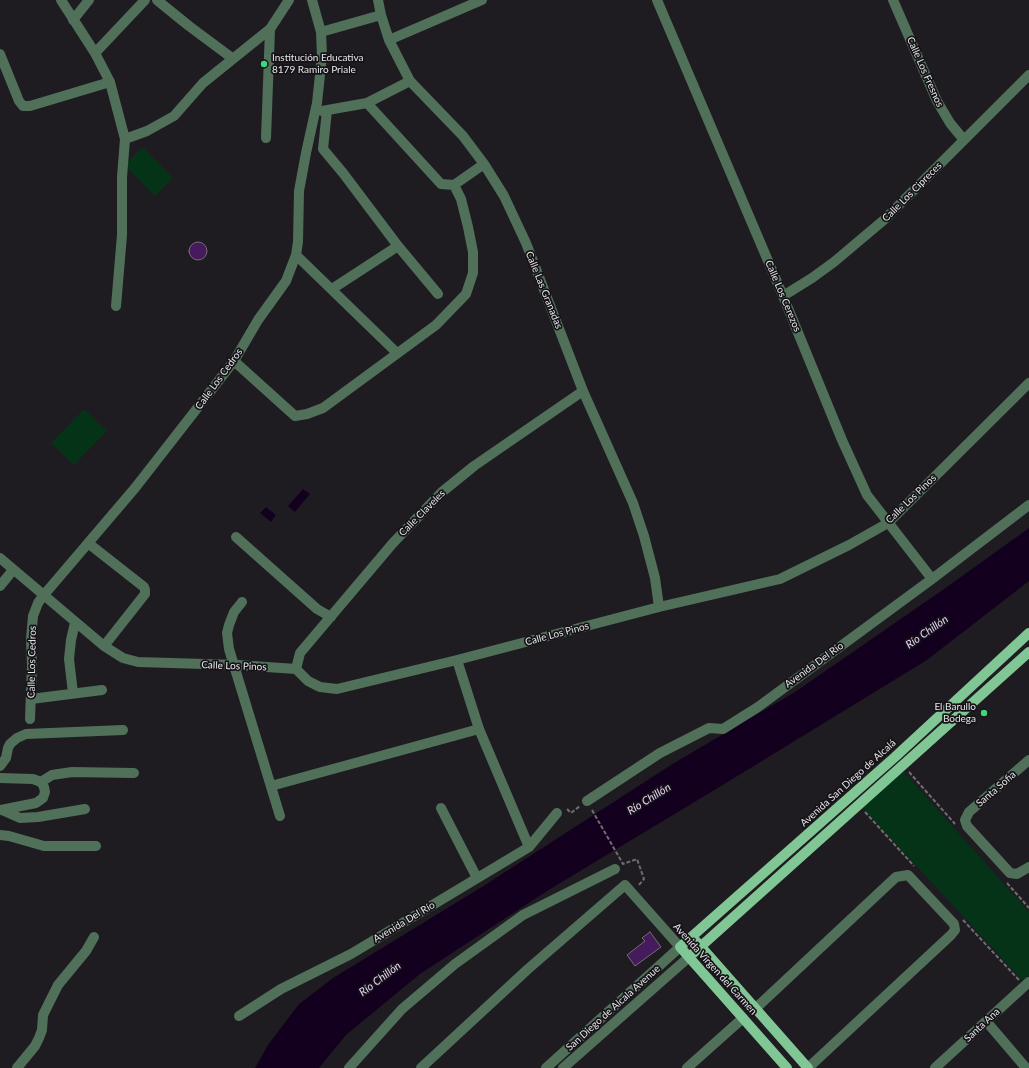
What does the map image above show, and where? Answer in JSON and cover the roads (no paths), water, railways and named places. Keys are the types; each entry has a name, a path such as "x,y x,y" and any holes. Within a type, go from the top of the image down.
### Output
{"main road":[{"name":"Avenida San Diego de Alcalá","path":"680,947 874,775 1029,633"},
{"path":"689,957 1029,652"},
{"path":"874,775 883,784"},
{"path":"751,885 759,894"},
{"name":"Avenida Vírgen del Carmen","path":"691,937 701,946 808,1068"},
{"name":"Avenida Vírgen del Carmen","path":"680,947 787,1068"}],"street":[{"path":"62,0 73,20 95,53 110,82 125,139 122,177 122,235 116,306"},
{"path":"73,20 89,0"},
{"path":"95,53 145,0"},
{"path":"157,0 232,58"},
{"path":"125,139 147,131 174,116 203,83 232,58 270,29 289,0"},
{"name":"Calle Los Cedros","path":"30,719 30,639 33,616 38,604 43,596 135,488 234,361 258,320 286,281 296,255 298,242 299,191 317,103 322,56 321,32 312,0"},
{"name":"Calle Las Granadas","path":"378,0 381,16 389,40 410,81 463,136 484,164 504,196 526,244 583,391 638,516 655,578 659,607"},
{"path":"389,40 482,0"},
{"name":"Calle Los Cerezos","path":"657,0 783,296 842,440 867,495 932,579"},
{"name":"Calle Los Fresnos","path":"893,0 937,101 950,123 964,140"},
{"path":"321,32 381,16"},
{"path":"266,138 270,29"},
{"path":"0,54 19,102 23,106 30,106 110,82"},
{"name":"Calle Los Cipreces","path":"783,296 834,262 885,219 1029,75"},
{"path":"314,112 367,103 410,81"},
{"path":"367,103 441,184 454,185 484,164"},
{"path":"327,110 323,149 398,246 438,294"},
{"path":"234,361 295,416 307,414 323,408 436,325 466,294 473,273 473,252 461,199 454,185"},
{"path":"332,289 398,246"},
{"path":"296,255 397,353"},
{"name":"Calle Los Pinos","path":"0,558 75,623 117,656 130,661 138,662 234,665 296,669 308,681 320,687 337,689 457,660 659,607 780,579 849,545 888,523 1029,383"},
{"name":"Calle Claveles","path":"296,669 300,653 393,543 442,492 474,466 583,391"},
{"name":"Avenida Del Río","path":"588,804 660,753 709,728 723,728 758,707 932,579 1029,505"},
{"path":"236,537 317,609 331,618"},
{"path":"88,543 144,587 145,590 144,594 104,646"},
{"path":"0,586 13,570"},
{"path":"242,602 231,618 227,633 229,649 280,816"},
{"path":"73,694 70,640 75,623"},
{"path":"457,660 479,729 529,847"},
{"path":"31,699 102,690"},
{"path":"270,786 479,729"},
{"path":"0,766 5,761 4,754 8,748 14,741 26,734 123,730"},
{"name":"Santa Sofia","path":"1029,760 969,812 965,820 966,826 1010,874 1017,874 1029,867"},
{"path":"41,782 52,775 72,772 134,773"},
{"path":"0,778 33,779 41,782 45,792 43,798 36,803 1,810"},
{"path":"441,808 477,878"},
{"path":"1,810 20,818 38,817 85,809"},
{"name":"Avenida Del Río","path":"239,1016 281,988 351,954 529,847 557,813"},
{"path":"0,835 9,836 44,846 96,846"},
{"path":"349,1068 402,1009 455,964 524,915 619,867"},
{"path":"756,1008 896,877 908,875 954,924 955,930 951,935 808,1068"},
{"name":"Avenida Vírgen del Carmen","path":"421,1068 523,974 625,885 680,947"},
{"path":"17,1068 36,1046 42,1030 43,1015 58,985 86,951 94,937"},
{"name":"San Diego de Alcala Avenue","path":"546,1068 680,947"},
{"name":"San Diego de Alcala Avenue","path":"563,1068 689,957"},
{"name":"Santa Ana","path":"935,1068 1029,982"},
{"path":"686,1068 743,1018"},
{"path":"986,1021 1026,1068"}],"water":[{"path":"303,489 310,494 295,512 288,506"},
{"path":"266,507 276,515 271,522 260,513"},
{"name":"Río Chillón","path":"1029,528 1029,581 927,660 547,891 420,974 346,1035 319,1068 255,1068 268,1045 299,1004 333,978 485,885 674,763 795,692"}],"place":[{"name":"Institución Educativa 8179 Ramiro Priale","path":"264,64"},
{"name":"El Barullo Bodega","path":"984,713"}]}
